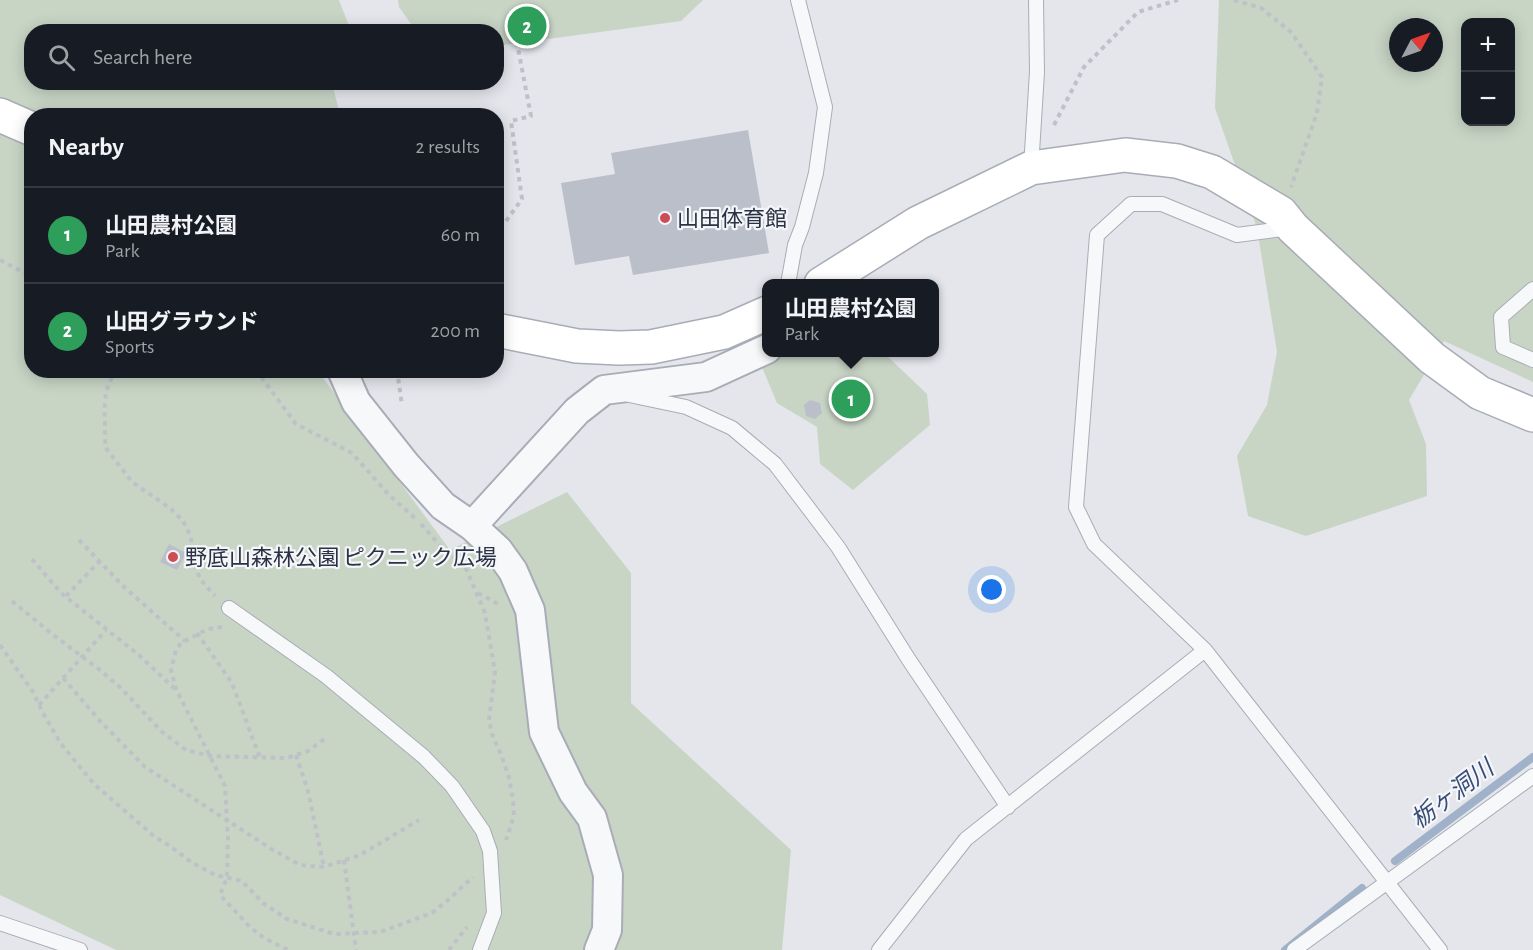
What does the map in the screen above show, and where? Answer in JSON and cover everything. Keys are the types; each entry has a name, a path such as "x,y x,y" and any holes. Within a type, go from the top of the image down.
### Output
{"street":[{"path":"0,115 24,126"},
{"path":"829,279 918,223 1031,168 1125,155 1177,161 1212,172 1287,220 1432,358 1480,393 1533,415"},
{"path":"504,332 577,346 651,347 724,332 762,315"},
{"path":"472,526 577,411 604,390 706,377 762,351"},
{"path":"346,378 356,402 406,465 443,506 472,526 498,550 513,571 530,610 544,732 573,792 592,818 608,875 607,930 599,950"}],"lane":[{"path":"789,279 795,245 816,172 825,107 798,0"},
{"path":"1031,168 1037,72 1036,0"},
{"path":"1287,220 1237,235 1162,204 1131,204 1097,235 1076,507 1094,544 1205,650 1440,950"},
{"path":"1533,290 1501,317 1503,347 1533,360"},
{"path":"604,390 686,407 732,428 775,464 838,547 909,660 1008,807"},
{"path":"235,611 326,676 424,757 452,786 483,831 490,851 494,913 480,950"},
{"path":"879,950 966,839 1205,650"},
{"path":"1294,950 1533,776"},
{"path":"0,923 80,950"}],"path":[{"path":"1053,128 1084,67 1138,12 1178,0"},
{"path":"1234,0 1261,8 1291,32 1322,77 1317,113 1287,220"},
{"path":"506,221 522,199 511,121 531,116 518,43"},
{"path":"0,260 24,273"},
{"path":"111,378 103,403 106,424 105,447 132,482 170,508 183,521 191,537 193,559 200,579 216,598"},
{"path":"0,645 33,692 61,744 94,784 155,837 191,862 215,875 242,880 263,903 286,919 334,934 354,935 380,932 432,913 447,902 504,846 514,816 513,799 506,767 492,734 489,720 495,672 493,654 485,613 471,577 464,564 443,549 408,511 389,495 352,453 296,424 262,378"},
{"path":"398,378 402,405"},
{"path":"79,540 124,587 185,641"},
{"path":"32,559 66,596 140,656 176,689"},
{"path":"66,596 99,562"},
{"path":"12,601 122,689 175,743 186,750 211,756 287,758 308,751 327,737"},
{"path":"235,611 221,628 208,629 185,641 176,650 171,670 176,689 225,786 227,878 220,895 250,927 264,938 288,950"},
{"path":"39,705 106,630"},
{"path":"197,633 232,682 260,758"},
{"path":"63,678 99,721 145,767 300,865 324,867 360,855 389,840 419,820"},
{"path":"296,755 308,791 324,867"},
{"path":"344,860 356,950"}],"green space":[{"path":"0,0 339,0 348,24 24,24 24,90 334,90 338,108 24,108 24,378 323,378 450,550 567,492 631,573 631,703 791,850 782,950 116,950 0,895"},
{"path":"398,0 703,0 681,21 504,45 504,24 411,24 399,7"},
{"path":"1219,0 1533,0 1533,382 1444,341 1409,400 1426,444 1427,496 1306,536 1248,516 1237,456 1267,405 1277,352 1257,228 1215,108"},
{"path":"779,357 888,357 927,394 930,425 853,490 820,464 817,427 777,403 762,367"}],"building":[{"name":"山田体育館","path":"748,130 769,253 633,275 629,256 575,265 561,183 615,174 611,153"},
{"path":"810,400 820,403 822,413 815,419 806,416 804,405"},
{"name":"野底山森林公園 ピクニック広場","path":"169,544 186,553 177,570 160,562"}],"waterway":[{"name":"栃ヶ洞川","path":"1395,861 1533,757"},
{"name":"栃ヶ洞川","path":"1285,950 1362,888"}],"place":[{"name":"山田グラウンド","path":"527,26"},
{"name":"山田体育館","path":"665,218"},
{"name":"山田農村公園","path":"851,399"},
{"name":"野底山森林公園 ピクニック広場","path":"173,557"}]}
